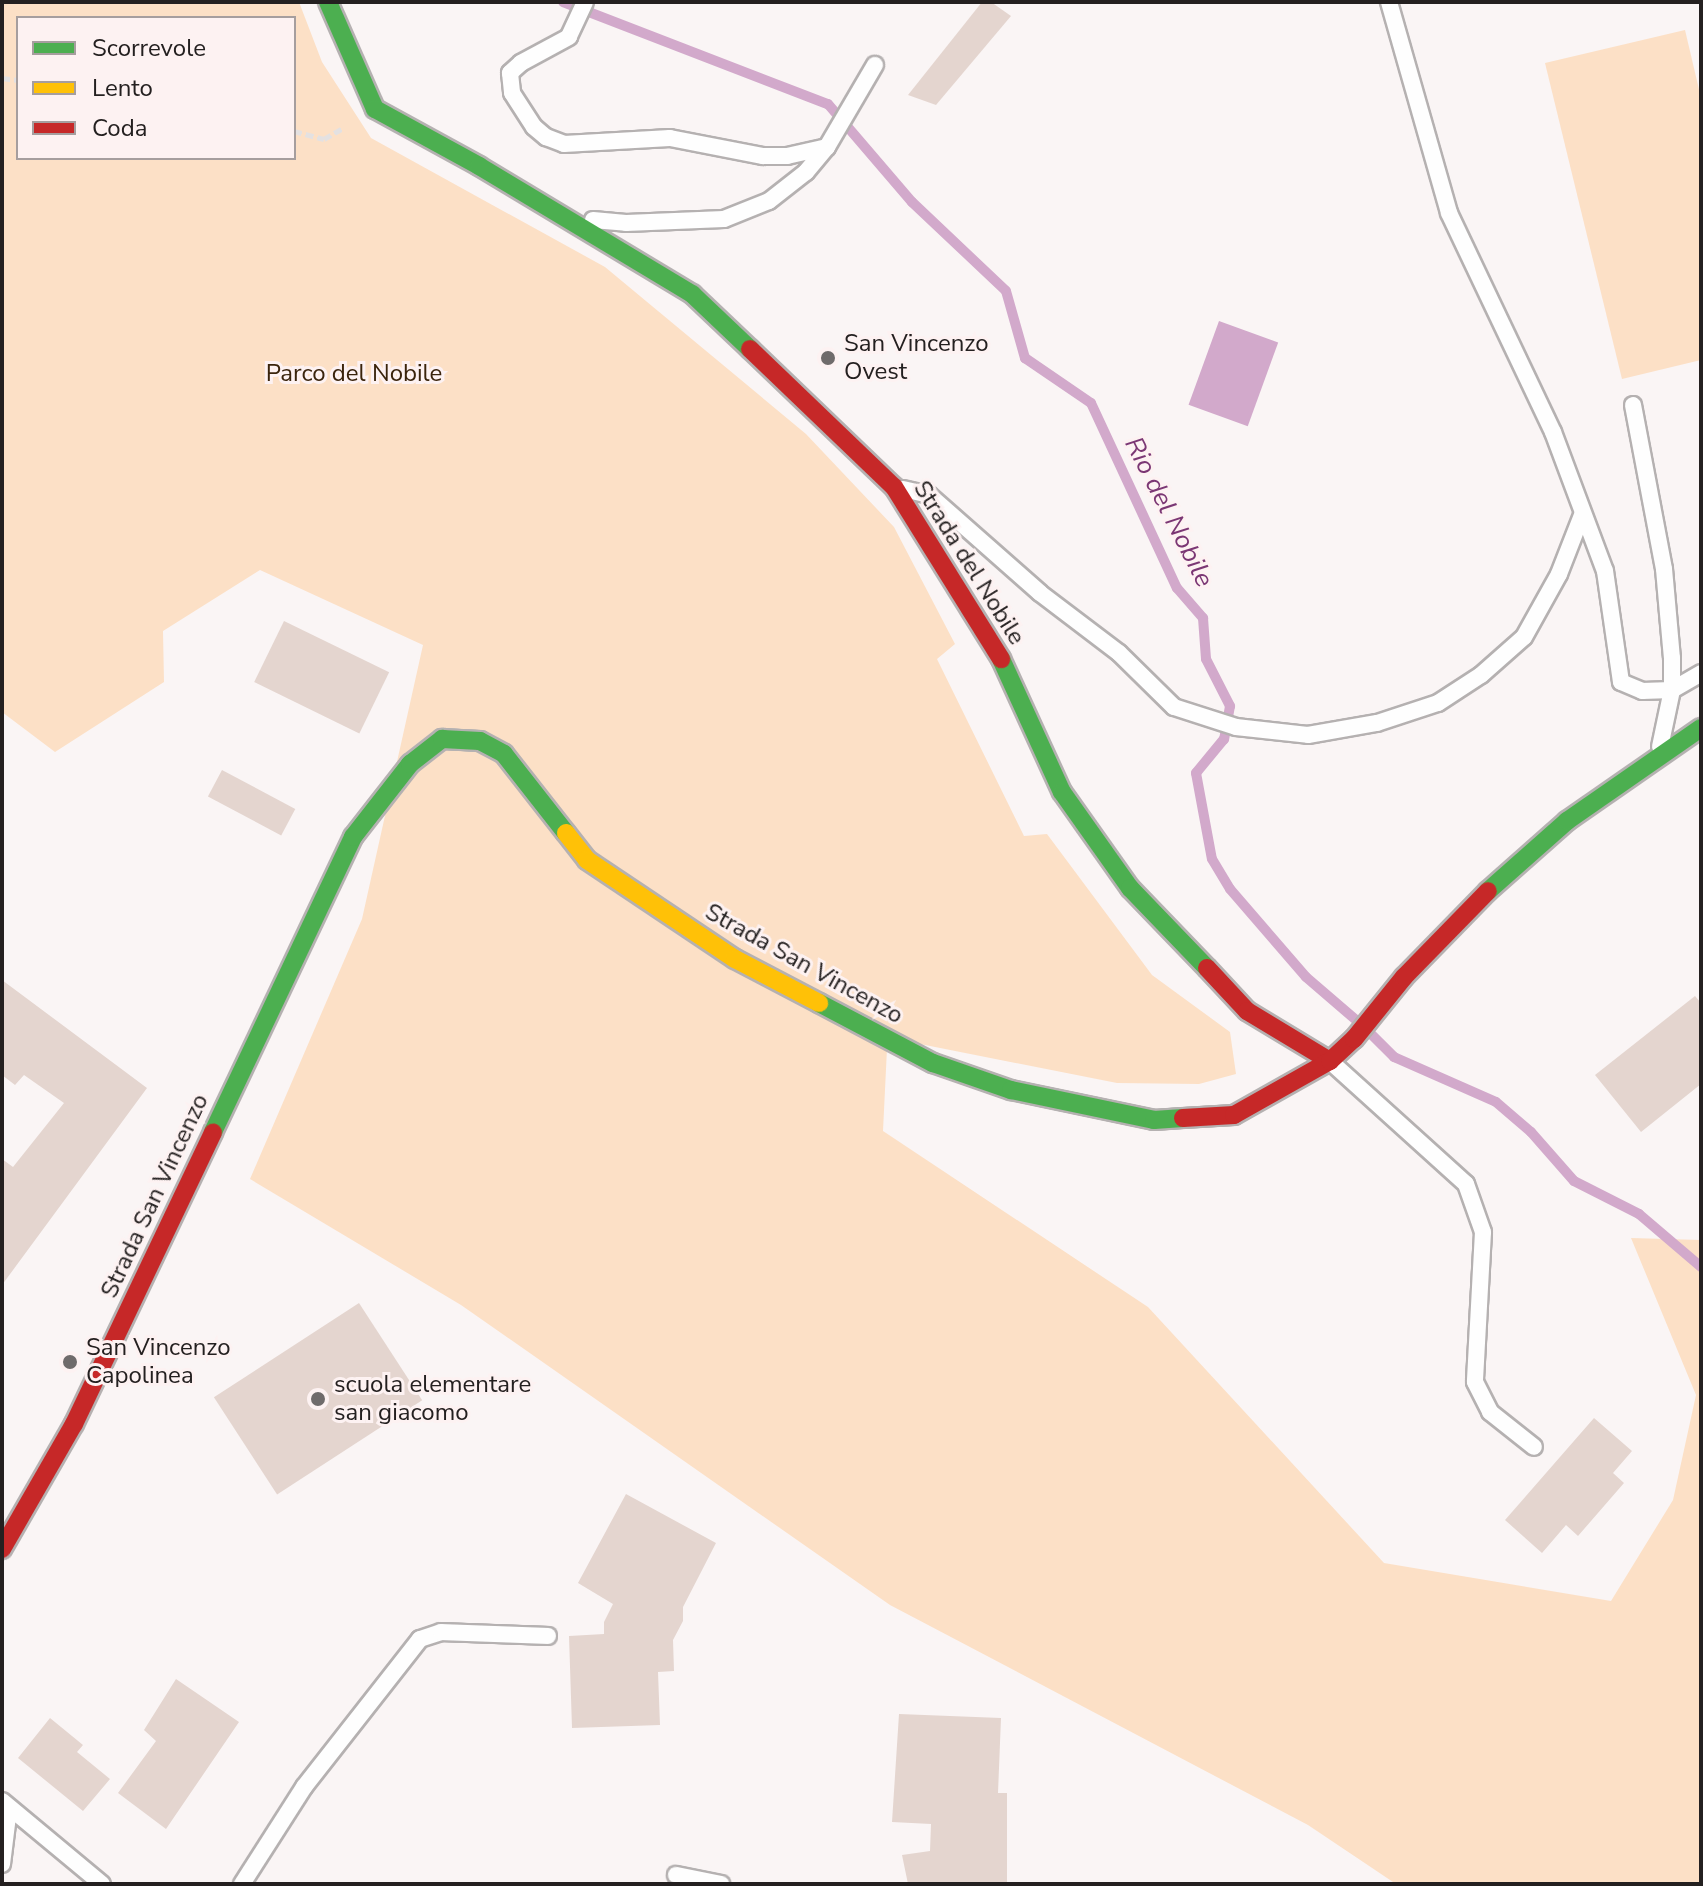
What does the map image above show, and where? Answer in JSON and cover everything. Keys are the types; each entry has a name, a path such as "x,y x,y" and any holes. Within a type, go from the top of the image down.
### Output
{"street":[{"path":"328,2 334,23 375,109"},
{"name":"Strada del Nobile","path":"375,109 692,294 894,487 999,654 1062,792 1130,888 1247,1011 1330,1061"},
{"name":"Strada San Vincenzo","path":"2,1549 74,1424 353,837 410,764 442,739 480,741 504,754 587,860 735,959 933,1063 1011,1090 1154,1120 1234,1115 1330,1061 1354,1039 1467,910 1567,821 1701,728"}],"lane":[{"path":"1389,2 1436,177 1449,213 1553,432 1605,571 1621,682 1642,691 1672,690 1701,673"},
{"path":"582,9 569,37 521,63 510,73 512,93 534,127 546,137 564,144 670,138 763,156 787,156 827,147"},
{"path":"564,217 626,223 724,219 769,201 806,172 827,147 875,65"},
{"path":"1633,405 1664,569 1672,690 1655,762"},
{"path":"894,487 929,495 1040,593 1119,653 1174,707 1228,725 1308,735 1377,723 1438,703 1481,675 1524,637 1559,574 1582,515"},
{"path":"1330,1061 1466,1184 1483,1232 1475,1382 1490,1412 1534,1447"},
{"path":"242,1884 304,1787 420,1639 441,1632 548,1636"},
{"path":"2,1864 6,1804"},
{"path":"6,1804 102,1884"},
{"path":"676,1875 721,1884"}],"path":[{"path":"296,132 324,139 375,109"}],"green space":[{"name":"Parco del Nobile","path":"2,2 299,2 322,62 371,138 605,267 806,434 894,527 955,644 937,659 1024,836 1047,834 1152,975 1230,1032 1236,1074 1199,1084 1117,1083 915,1043 888,1028 883,1131 1148,1307 1384,1563 1611,1601 1673,1500 1696,1395 1631,1238 1701,1240 1701,1884 1396,1884 1308,1825 890,1605 461,1305 250,1179 362,919 423,645 260,570 163,631 164,682 55,752 2,712"},
{"path":"1685,30 1701,98 1701,360 1622,379 1545,63"}],"shaded area":[{"path":"1219,321 1278,343 1248,426 1189,405"}],"building":[{"path":"982,2 991,2 1011,16 936,105 908,95"},
{"path":"284,621 389,672 359,733 254,682"},
{"path":"222,770 295,809 281,835 208,796"},
{"path":"2,980 147,1088 2,1285 2,1159 13,1167 64,1103 24,1075 15,1085 2,1075"},
{"path":"1695,996 1701,1003 1701,1084 1641,1132 1595,1075"},
{"name":"scuola elementare san giacomo","path":"359,1303 422,1400 277,1495 214,1397"},
{"path":"1594,1418 1632,1451 1613,1473 1624,1483 1578,1536 1566,1525 1542,1553 1505,1520"},
{"path":"626,1494 716,1543 683,1607 683,1621 673,1640 674,1671 658,1672 660,1725 572,1728 569,1636 604,1634 604,1622 613,1604 578,1583"},
{"path":"176,1679 239,1722 166,1829 118,1793 156,1741 144,1730"},
{"path":"899,1714 1001,1718 998,1793 1007,1793 1007,1884 908,1884 902,1855 930,1851 931,1824 892,1822"},
{"path":"50,1718 83,1745 77,1752 110,1779 83,1811 18,1758"}],"waterway":[{"name":"Rio del Nobile","path":"563,2 828,104 912,202 1006,291 1025,358 1091,403 1177,588 1203,618 1206,659 1230,706 1224,739 1196,773 1212,859 1230,889 1306,977 1356,1020"},
{"name":"Rio del Nobile","path":"1371,1034 1394,1057 1496,1102 1531,1132 1574,1181 1639,1214 1701,1267"}],"traffic: fast":[{"path":"328,2 375,109 479,166 692,294 750,349"},
{"path":"1001,659 1062,792 1130,888 1207,968"},
{"path":"1488,891 1567,821 1701,728"},
{"path":"213,1132 353,837 410,764 442,739 480,741 504,754 566,833"},
{"path":"819,1003 933,1063 1011,1090 1154,1120 1183,1118"}],"traffic: slow":[{"path":"566,833 587,860 735,959 819,1003"}],"traffic: jam":[{"path":"750,349 894,487 1001,659"},
{"path":"1183,1118 1234,1115 1330,1061 1354,1039 1404,977 1488,891"},
{"path":"1207,968 1247,1011 1330,1061"},
{"path":"2,1549 74,1424 213,1132"}],"place":[{"name":"San Vincenzo Ovest","path":"828,358"},
{"name":"San Vincenzo Capolinea","path":"70,1362"},
{"name":"scuola elementare san giacomo","path":"318,1399"}]}
